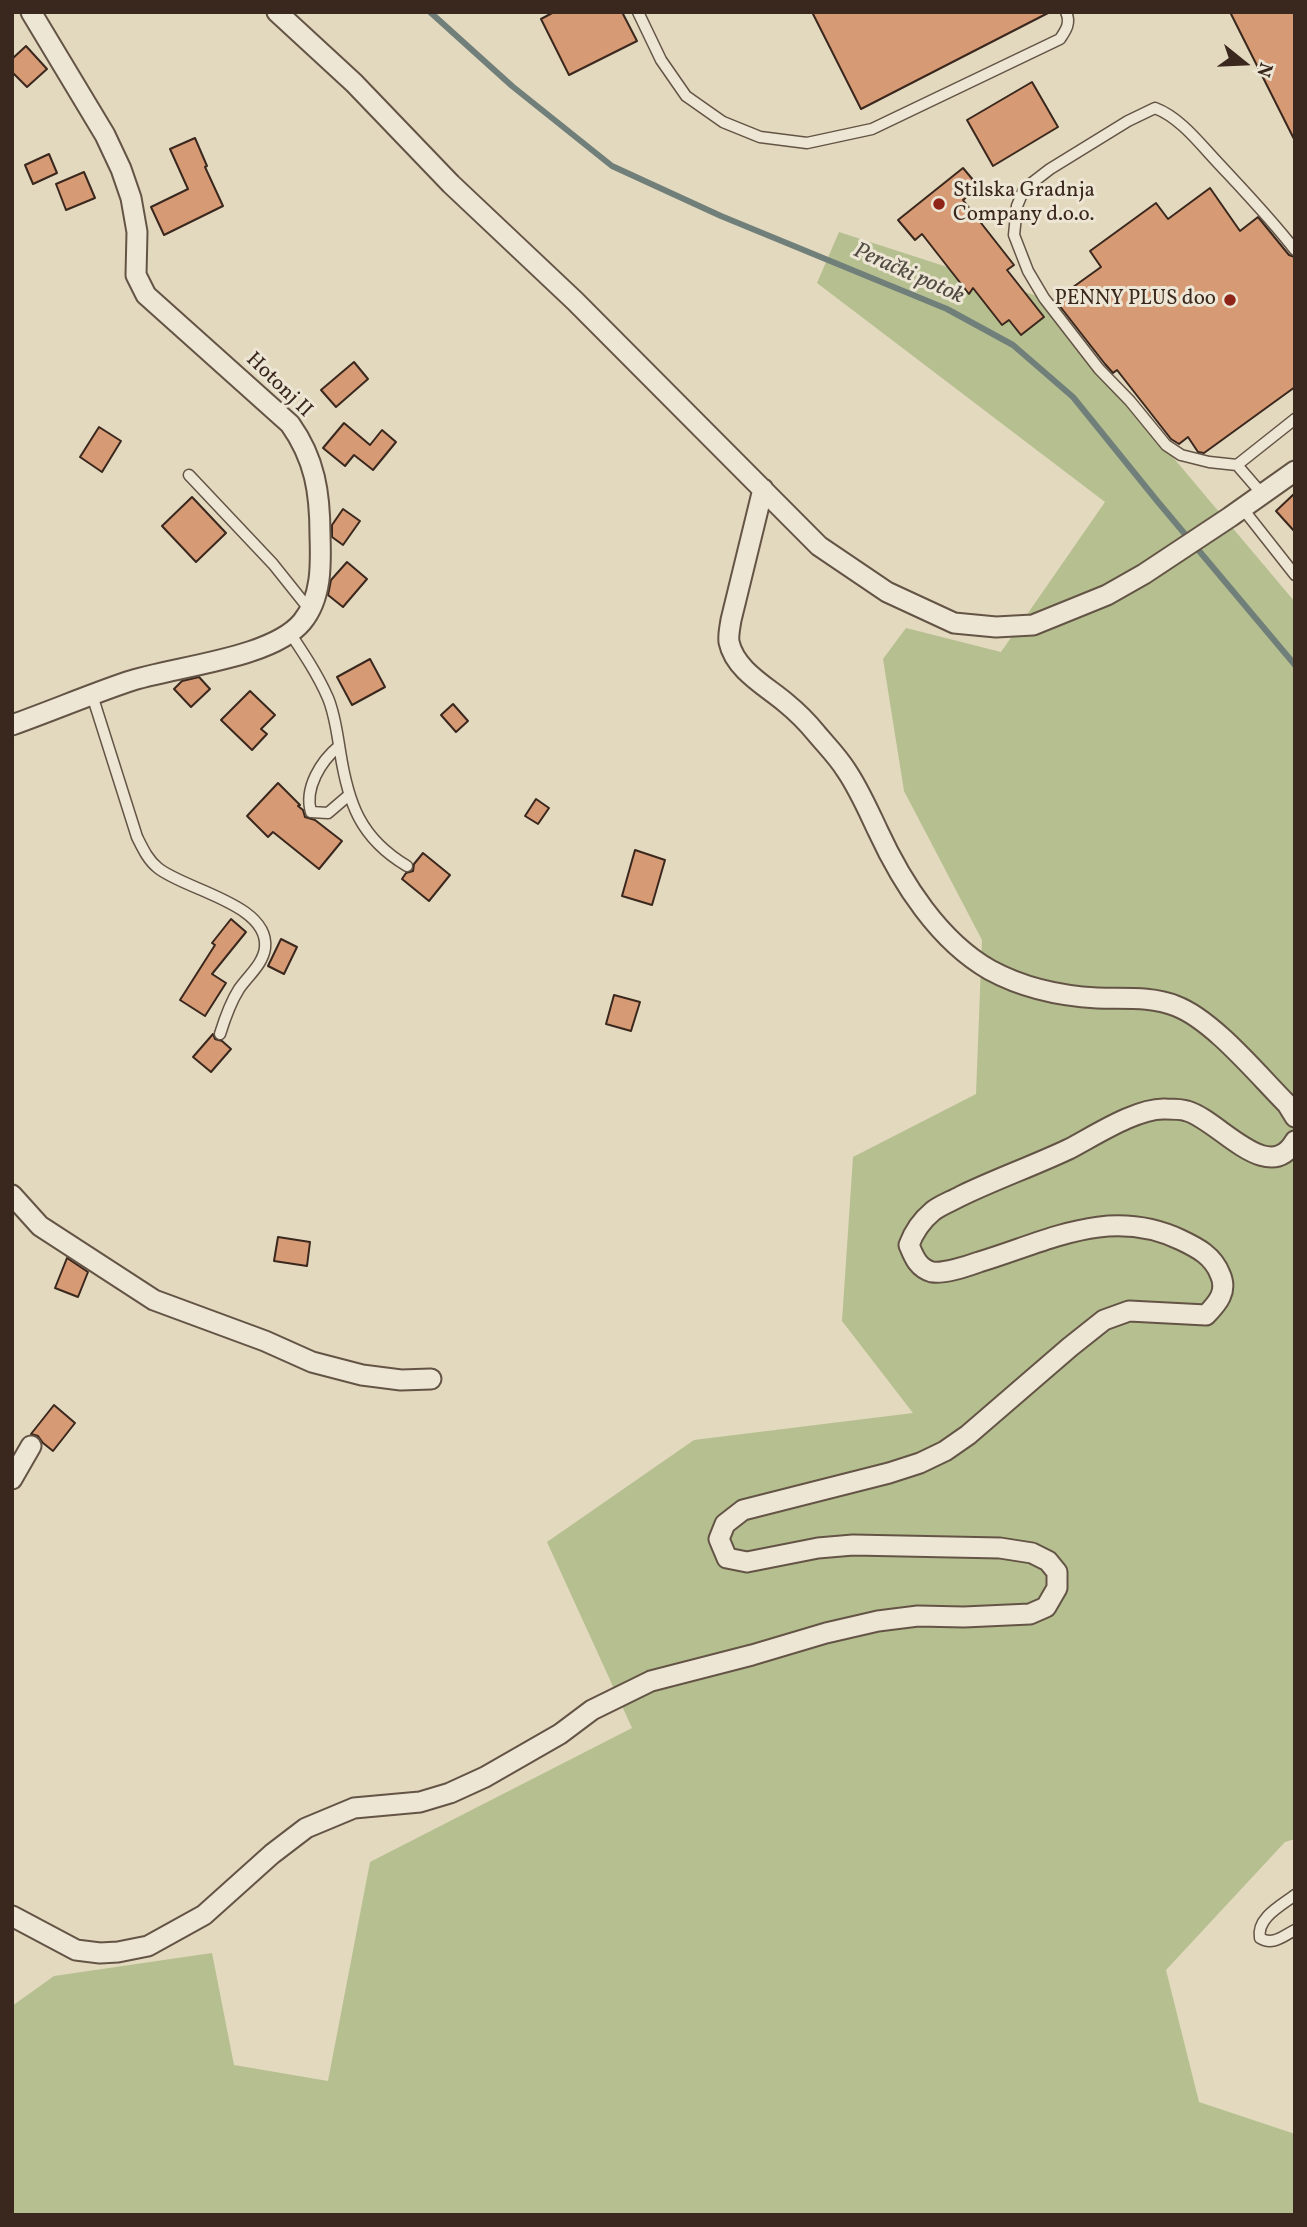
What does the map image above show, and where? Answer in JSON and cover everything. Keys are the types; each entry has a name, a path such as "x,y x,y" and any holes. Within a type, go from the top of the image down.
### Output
{"street":[{"name":"Hotonj II","path":"12,725 130,681 264,648 290,633 303,621 316,597 319,580 320,507 313,468 304,444 290,424 146,295 136,275 137,232 131,198 121,169 105,135 31,12"},
{"path":"277,12 354,83 451,184 575,301 819,546 887,592 954,623 996,627 1033,625 1107,595 1237,513 1295,471"},
{"path":"763,489 731,620 729,641 738,659 756,681 787,703 845,768 866,803 896,864 940,929 990,970 1041,990 1074,996 1156,1000 1176,1005 1216,1032 1287,1104 1295,1117"},
{"path":"12,1916 76,1950 118,1952 148,1945 204,1915 272,1854 306,1828 354,1808 420,1802 450,1793 494,1772 560,1734 592,1710 651,1681 878,1621 919,1616 964,1618 1030,1614 1046,1607 1057,1588 1057,1572 1048,1561 1032,1553 1000,1548 853,1545 818,1548 747,1562 727,1558 719,1539 724,1524 743,1510 889,1473 945,1451 968,1435 1104,1320 1129,1311 1206,1315 1220,1302 1224,1282 1209,1256 1170,1234 1120,1224 1095,1226 964,1267 933,1272 916,1263 909,1245 915,1229 934,1210 1070,1148 1106,1127 1162,1108 1187,1110 1259,1156 1276,1158 1289,1152 1295,1141"},
{"path":"12,1195 40,1226 154,1300 265,1341 312,1362 374,1377 432,1379"},
{"path":"12,1479 31,1446"}],"lane":[{"path":"638,12 661,60 686,96 723,122 760,137 807,143 872,129 1060,39 1069,19 1066,12"},
{"path":"1263,495 1237,465 1181,455 1166,445 1130,401 1112,384 1044,298 1028,271 1014,235 1017,206 1024,189 1050,169 1154,108 1169,114 1194,137 1270,216 1295,250"},
{"path":"1237,465 1295,419"},
{"path":"189,475 273,564 309,610"},
{"path":"1237,513 1295,575"},
{"path":"290,633 329,699 349,795 358,819 372,839 390,856 407,866"},
{"path":"92,695 137,837 148,859 160,870 240,909 257,921 265,936 262,957 229,1008 220,1034"},
{"path":"339,746 328,755 317,774 308,801 311,812 328,813 349,795"},
{"path":"1295,1895 1268,1916 1259,1932 1266,1942 1274,1942 1295,1930"}],"green space":[{"path":"839,232 1037,296 1295,602 1295,1839 1285,1842 1166,1970 1199,2102 1295,2134 1295,2215 12,2215 12,2006 54,1976 212,1953 234,2065 328,2081 370,1862 632,1728 547,1542 694,1440 913,1413 842,1321 853,1157 976,1094 982,940 904,791 883,659 906,628 1001,652 1105,502 817,283"}],"building":[{"path":"554,12 622,12 637,41 569,75 541,19"},
{"path":"812,12 1050,12 861,109"},
{"path":"1230,12 1295,12 1295,141"},
{"path":"26,46 47,69 27,87 12,72 12,59"},
{"path":"1032,82 1058,127 993,166 967,120"},
{"path":"195,138 223,206 164,235 151,207 188,189 170,149"},
{"path":"49,154 57,173 33,184 25,165"},
{"path":"963,168 979,187 963,200 1014,265 1007,270 1044,317 1021,335 1009,320 1002,325 973,288 969,294 922,234 915,240 898,220"},
{"path":"84,172 95,198 66,210 56,184"},
{"path":"1210,188 1240,231 1258,217 1289,255 1295,257 1295,387 1204,453 1198,452 1188,437 1179,444 1171,439 1117,370 1113,373 1105,364 1055,300 1101,267 1090,251 1156,203 1168,219"},
{"path":"354,362 368,379 336,407 321,390"},
{"path":"344,423 370,445 382,430 396,442 373,470 354,455 345,466 323,448"},
{"path":"99,427 121,441 102,472 80,457"},
{"path":"1295,493 1295,532 1276,511"},
{"path":"192,497 226,533 196,562 162,526"},
{"path":"343,509 360,521 343,545 332,537 332,525"},
{"path":"347,562 367,579 343,607 328,595 331,580"},
{"path":"370,659 385,687 352,705 337,677"},
{"path":"199,677 210,689 191,707 174,689 182,681"},
{"path":"250,691 275,715 261,729 267,734 252,750 221,720"},
{"path":"453,704 468,721 456,732 441,715"},
{"path":"278,783 300,805 298,806 305,817 315,820 342,841 319,869 273,832 268,837 247,816"},
{"path":"536,799 549,808 538,824 525,816"},
{"path":"635,850 665,860 652,905 622,896"},
{"path":"423,853 450,875 429,901 402,879 406,873 413,871 414,864"},
{"path":"231,919 246,932 212,974 226,983 205,1016 180,1000 215,945 212,943"},
{"path":"281,939 297,947 284,974 268,966"},
{"path":"614,995 640,1002 631,1031 606,1024"},
{"path":"213,1034 215,1039 231,1049 211,1072 193,1057"},
{"path":"278,1237 310,1242 307,1266 274,1261"},
{"path":"67,1258 88,1272 78,1297 55,1288"},
{"path":"54,1405 75,1423 53,1451 38,1436 31,1434"}],"waterway":[{"name":"Perački potok","path":"430,12 512,86 612,166 721,216 947,309 1013,345 1073,397 1295,665"}],"place":[{"name":"Stilska Gradnja Company d.o.o.","path":"939,204"},
{"name":"PENNY PLUS doo","path":"1230,300"}]}
